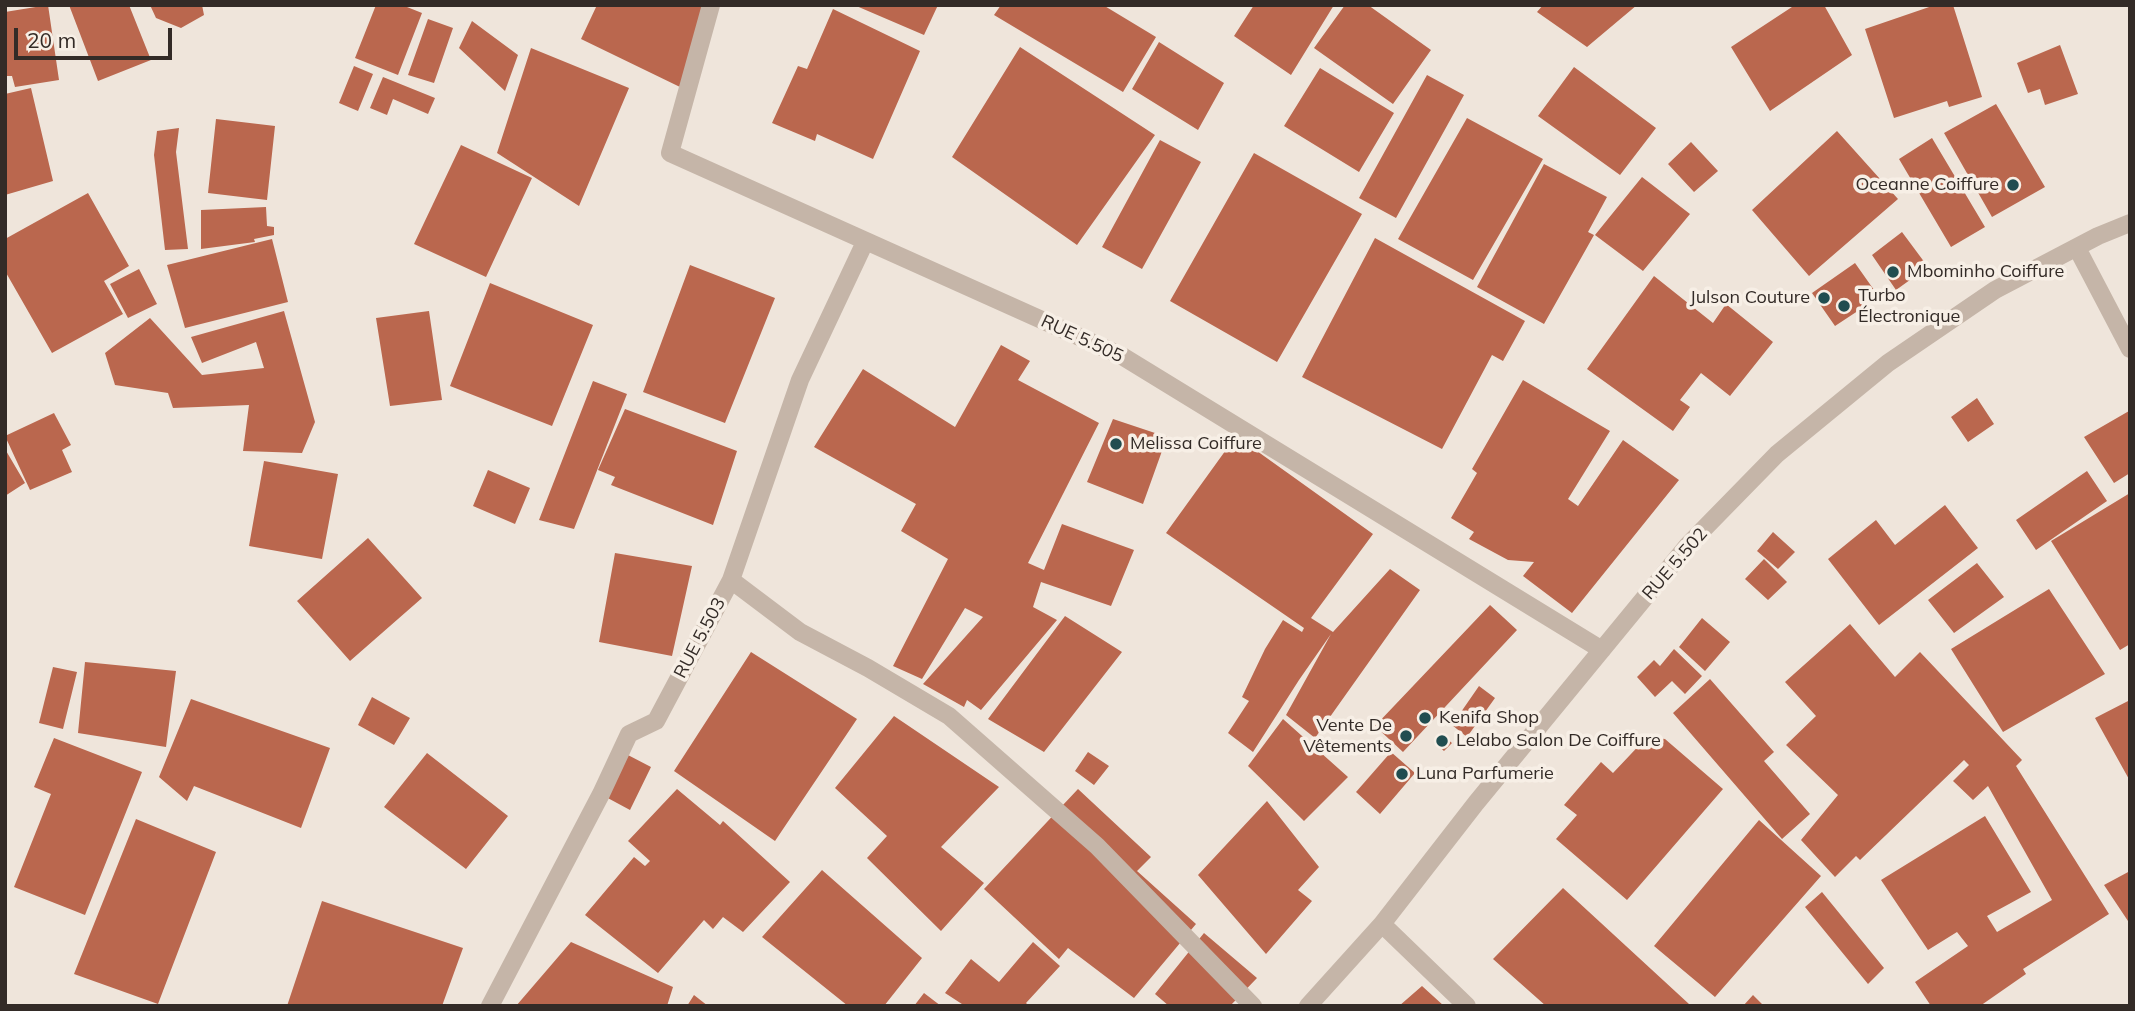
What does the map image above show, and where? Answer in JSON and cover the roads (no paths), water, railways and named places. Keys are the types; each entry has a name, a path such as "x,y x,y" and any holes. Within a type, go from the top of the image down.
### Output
{"street":[{"name":"RUE 5.505","path":"711,5 670,153 1122,356 1602,650"},
{"name":"RUE 5.502","path":"1308,1006 1382,924 1476,803 1688,545 1777,454 1899,356 1995,290 2130,223"},
{"name":"RUE 5.503","path":"490,1006 601,794 629,734 656,721 731,580 800,380 865,242"},
{"path":"2077,248 2130,349"},
{"path":"731,580 800,632 949,716 1097,846 1253,1006"},
{"path":"1382,924 1467,1006"}],"place":[{"name":"Oceanne Coiffure","path":"2013,185"},
{"name":"Mbominho Coiffure","path":"1893,272"},
{"name":"Julson Couture","path":"1824,298"},
{"name":"Turbo Électronique","path":"1844,306"},
{"name":"Melissa Coiffure","path":"1116,444"},
{"name":"Kenifa Shop","path":"1425,718"},
{"name":"Vente De Vêtements","path":"1406,736"},
{"name":"Lelabo Salon De Coiffure","path":"1442,741"},
{"name":"Luna Parfumerie","path":"1402,774"}]}
